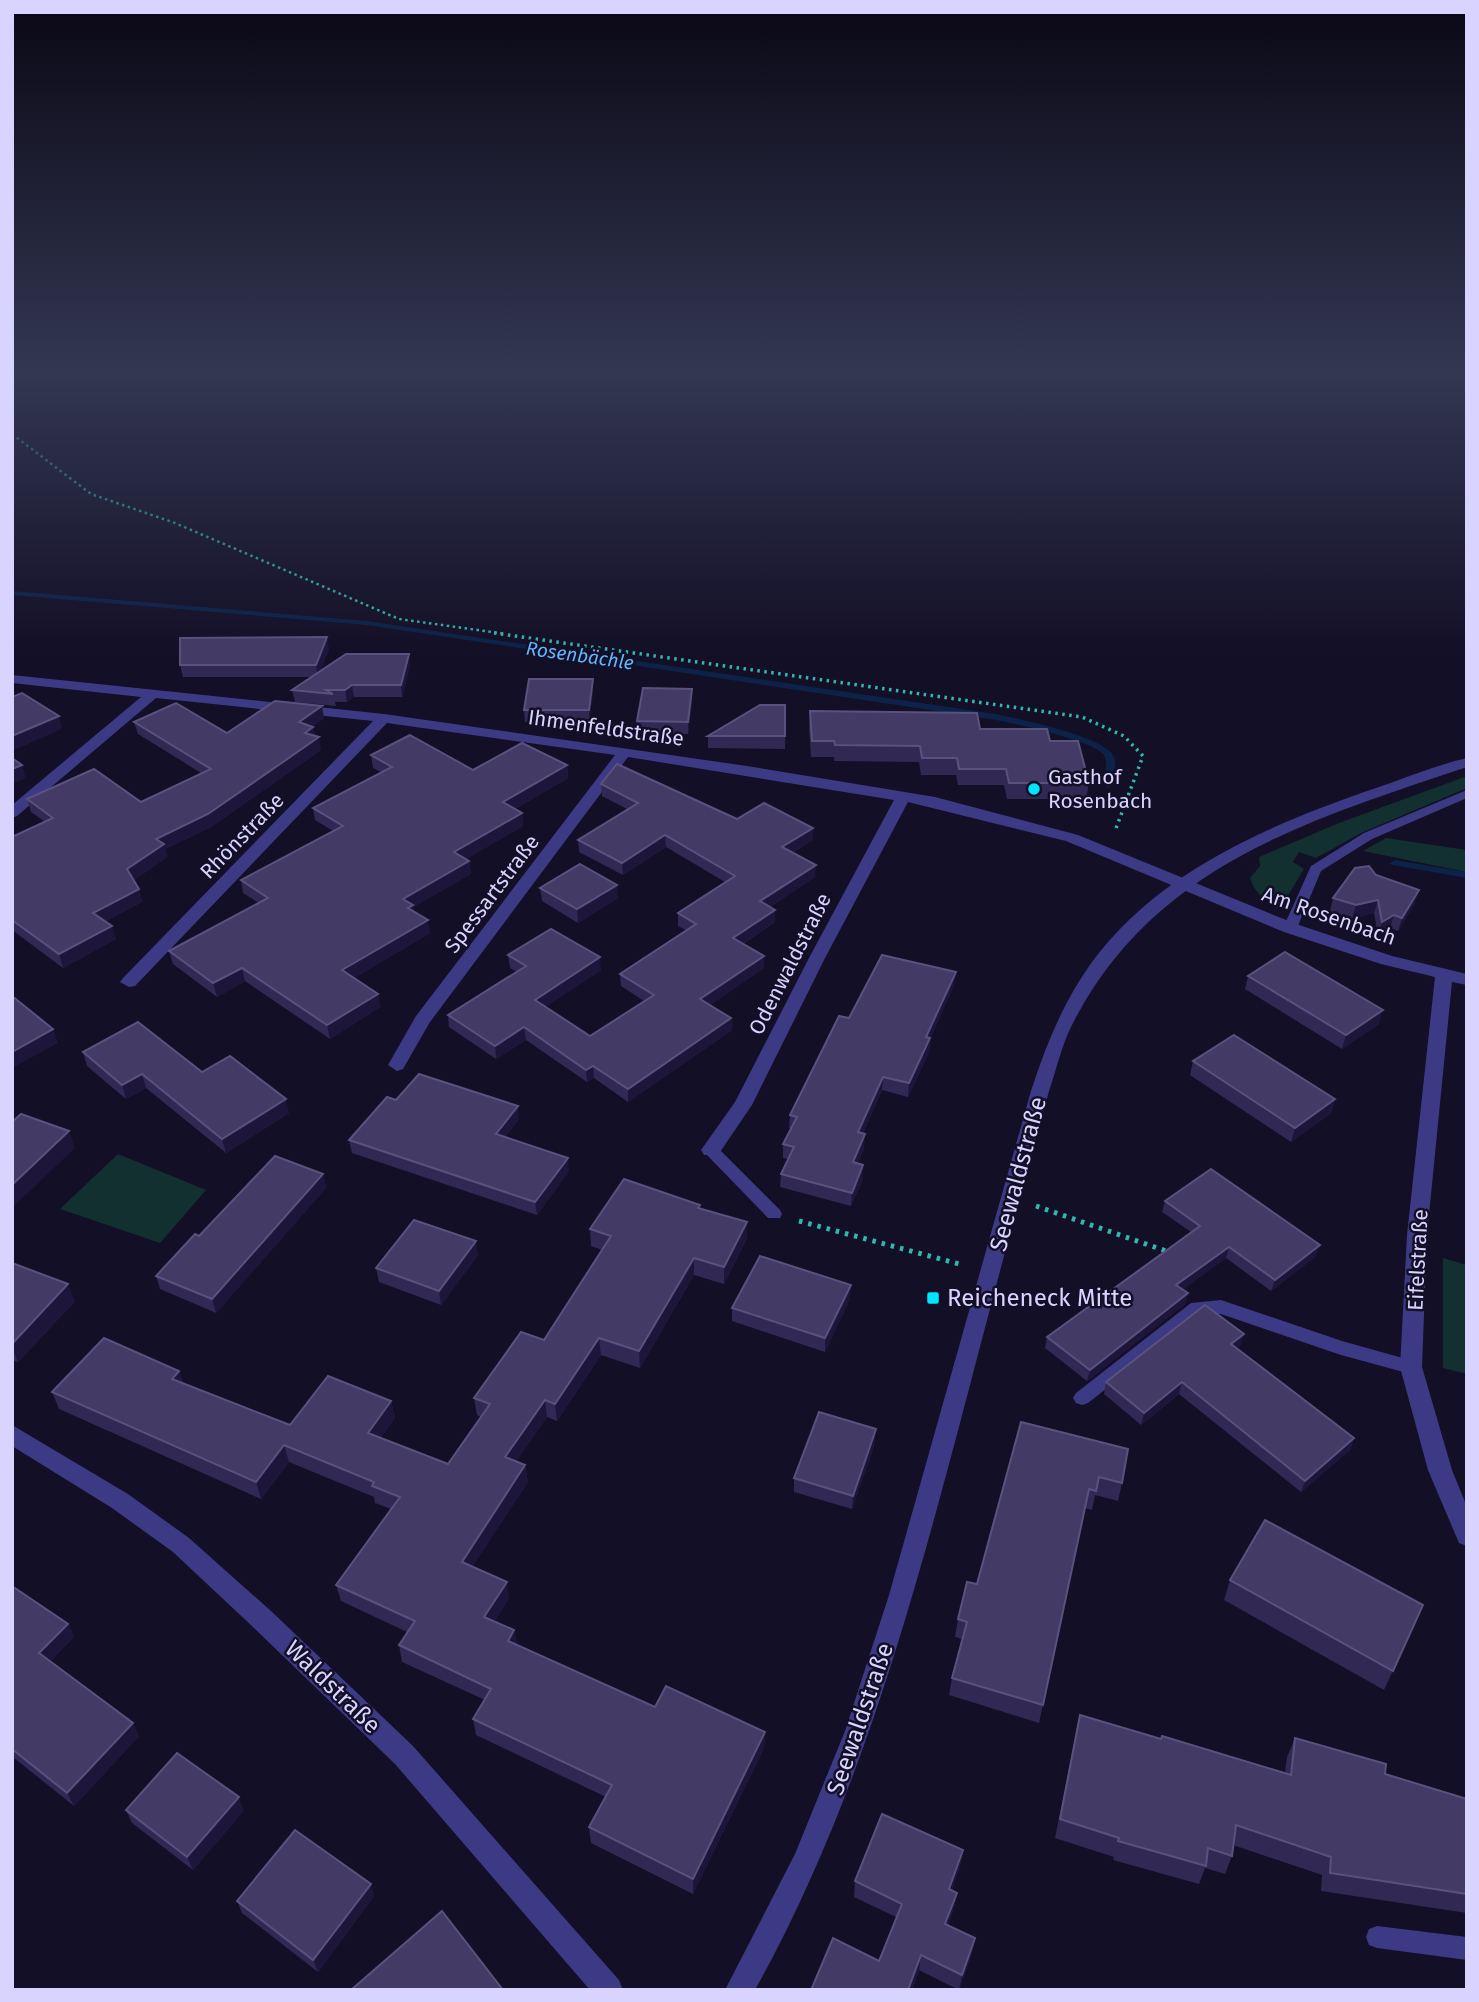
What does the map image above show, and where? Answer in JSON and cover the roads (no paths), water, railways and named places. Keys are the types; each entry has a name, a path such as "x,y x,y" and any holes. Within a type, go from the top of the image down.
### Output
{"street":[{"name":"Ihmenfeldstraße","path":"12,679 384,718 625,752 904,796 1001,817 1104,850 1181,884"},
{"path":"12,813 154,693"},
{"name":"Rhönstraße","path":"128,982 384,718"},
{"name":"Spessartstraße","path":"397,1065 422,1020 625,752"},
{"name":"Seewaldstraße","path":"739,1990 792,1889 855,1736 905,1584 1051,1056 1076,999 1119,941 1181,884 1230,852 1284,826 1467,762"},
{"name":"Odenwaldstraße","path":"711,1150 743,1105 817,958 904,796"},
{"name":"Am Rosenbach","path":"1181,884 1290,928 1467,980"},
{"name":"Eifelstraße","path":"1444,975 1417,1235 1412,1367 1440,1470 1467,1536"},
{"name":"Waldstraße","path":"12,1434 120,1501 181,1545 262,1619 404,1755 609,1990"}],"lane":[{"path":"1290,928 1316,869 1368,836 1467,794"},
{"path":"711,1150 774,1214"},
{"path":"1082,1398 1197,1308 1220,1307 1341,1348 1412,1367"},
{"path":"1377,1937 1467,1949"}],"waterway":[{"name":"Rosenbächle","path":"12,593 367,623 996,717 1078,739 1106,752 1110,758 1108,785"},
{"name":"Rosenbächle","path":"1395,863 1467,875"}],"place":[{"name":"Gasthof Rosenbach","path":"1034,789"},
{"name":"Reicheneck Mitte","path":"933,1298"}]}
